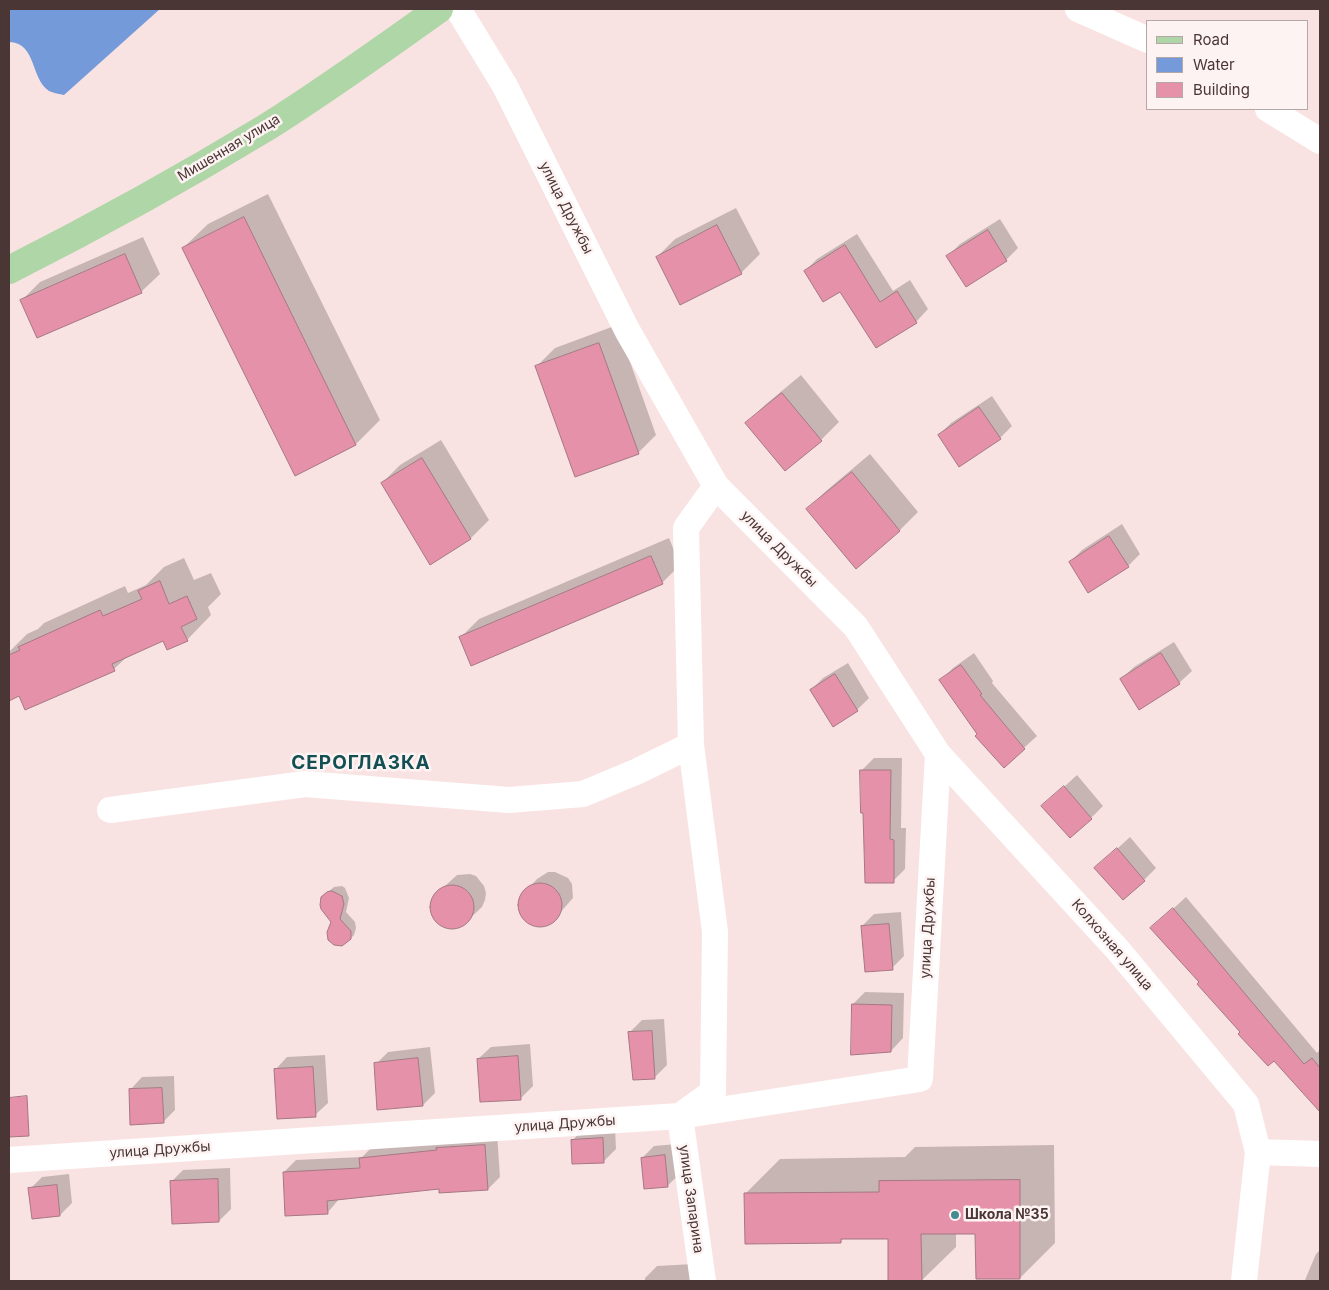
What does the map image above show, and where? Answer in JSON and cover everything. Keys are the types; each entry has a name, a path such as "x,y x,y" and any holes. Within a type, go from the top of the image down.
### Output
{"main road":[{"name":"Мишенная улица","path":"9,270 93,227 268,126 375,55 439,9"}],"street":[{"name":"улица Дружбы","path":"9,1160 680,1116 920,1080 938,754 856,627 716,486 627,330 506,86 458,9"},
{"path":"1078,9 1146,39"},
{"path":"1270,110 1320,141"},
{"path":"680,1116 712,1092 715,932 691,745 686,528 716,486"},
{"path":"110,810 305,784 509,800 583,794 638,772 691,745"},
{"name":"Колхозная улица","path":"938,754 1117,949 1246,1104 1269,1153"},
{"name":"улица Запарина","path":"680,1116 703,1281"},
{"path":"1244,1281 1269,1153 1320,1154"}],"water":[{"path":"9,9 160,9 64,95 49,91 43,85 24,48 9,42"}],"building":[{"path":"244,217 356,445 295,476 182,248"},
{"path":"717,225 742,274 680,305 656,257"},
{"path":"988,230 1007,261 966,287 946,256"},
{"path":"845,245 880,302 897,291 917,323 876,348 840,292 823,302 804,271"},
{"path":"125,254 142,293 37,338 20,300"},
{"path":"599,343 639,454 575,477 535,366"},
{"path":"782,393 822,441 785,471 745,423"},
{"path":"979,407 1001,439 959,467 938,435"},
{"path":"422,458 471,539 430,565 381,483"},
{"path":"852,472 900,531 856,569 806,509"},
{"path":"1109,536 1129,567 1088,593 1069,562"},
{"path":"651,556 663,584 471,666 459,637"},
{"path":"160,581 169,604 187,596 197,619 181,627 188,641 167,650 163,641 112,664 115,671 25,710 19,696 9,701 9,655 20,650 18,647 100,610 103,616 142,599 138,591"},
{"path":"1161,653 1180,684 1139,710 1120,679"},
{"path":"961,665 982,694 980,695 1025,749 1004,768 975,736 977,734 939,680"},
{"path":"835,674 858,711 833,727 810,690"},
{"path":"860,770 891,770 890,839 894,840 894,883 865,883"},
{"path":"1064,786 1092,819 1070,838 1041,806"},
{"path":"1117,848 1145,881 1123,900 1094,868"},
{"path":"540,883 552,887 558,893 562,905 558,917 552,923 540,927 528,923 522,917 518,905 522,893 528,887"},
{"path":"448,885 456,885 468,891 474,907 468,923 456,929 448,929 436,923 430,911 430,903 436,891"},
{"path":"332,891 342,896 344,904 340,919 351,931 351,939 342,946 334,945 328,940 327,932 331,922 320,905 321,897 327,892"},
{"path":"1173,908 1304,1064 1312,1058 1320,1068 1320,1112 1274,1061 1268,1066 1238,1034 1240,1032 1197,984 1199,982 1150,928"},
{"path":"889,924 893,970 865,972 861,926"},
{"path":"852,1004 892,1005 891,1052 851,1055"},
{"path":"652,1031 655,1079 633,1080 628,1032"},
{"path":"518,1056 521,1100 480,1102 477,1059"},
{"path":"418,1058 423,1106 377,1110 374,1063"},
{"path":"313,1067 316,1117 277,1119 274,1069"},
{"path":"162,1088 164,1123 130,1125 129,1089"},
{"path":"27,1096 29,1136 9,1137 9,1098"},
{"path":"603,1138 604,1163 572,1164 571,1140"},
{"path":"485,1145 488,1190 439,1193 439,1189 327,1201 328,1214 285,1216 283,1172 360,1168 359,1158 437,1150 436,1148"},
{"path":"665,1155 668,1187 644,1189 641,1158"},
{"path":"218,1179 219,1222 172,1224 170,1181"},
{"name":"Школа №35","path":"1020,1180 1020,1279 976,1279 975,1234 921,1234 922,1281 888,1281 888,1239 841,1239 841,1243 745,1244 744,1193 879,1192 879,1181"},
{"path":"57,1185 60,1216 32,1219 28,1188"}],"place":[{"name":"Школа №35","path":"955,1215"}],"district":[{"name":"СЕРОГЛАЗКА","path":"361,763"}]}
